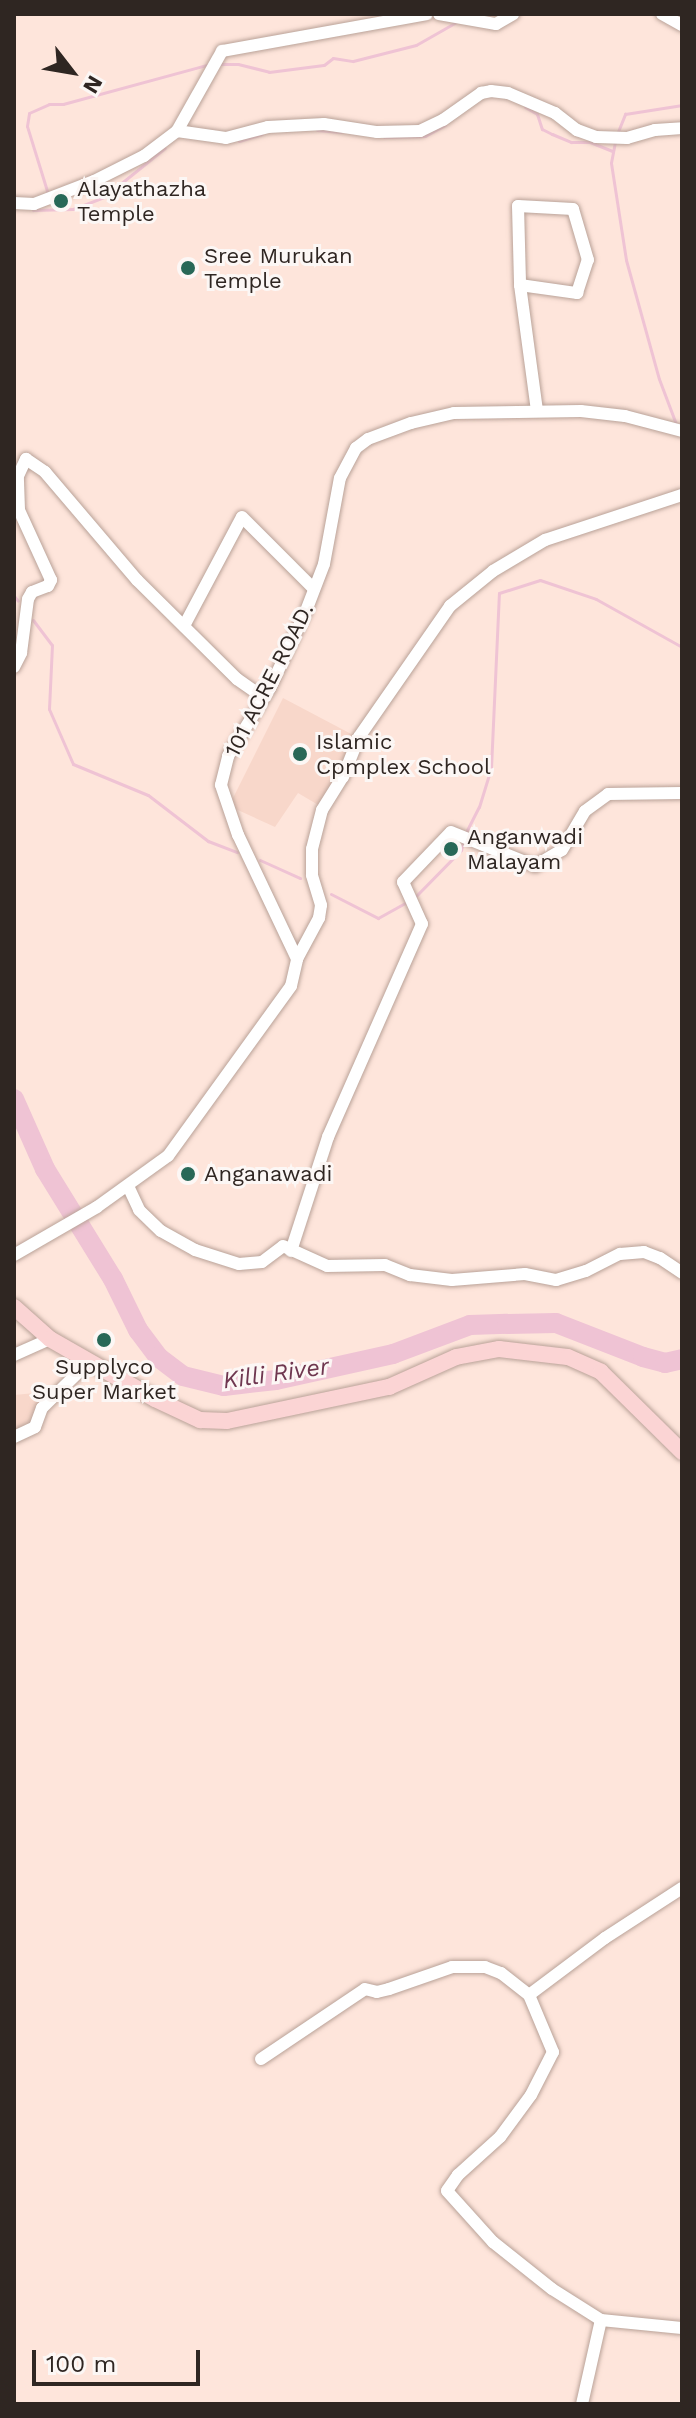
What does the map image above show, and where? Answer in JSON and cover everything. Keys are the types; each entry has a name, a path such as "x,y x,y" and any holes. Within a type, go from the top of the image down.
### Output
{"main road":[{"path":"14,1307 50,1339 200,1420 227,1421 389,1387 475,1351 499,1349 568,1357 601,1372 682,1452"}],"street":[{"path":"14,203 30,205 50,199 144,156 177,131 222,51 427,14"},
{"path":"439,14 496,24 513,14"},
{"path":"662,14 682,25"},
{"path":"177,131 226,138 268,127 324,124 377,132 420,131 433,126 481,93 491,91 508,93 555,113 583,132 616,138 682,128"},
{"path":"520,285 577,293 588,260 573,209 518,206 520,285 537,410"},
{"name":"101 ACRE ROAD.","path":"297,959 238,835 221,785 228,756 263,697 314,589 324,564 340,478 361,444 411,423 454,413 537,410 613,414 678,430"},
{"path":"14,667 21,653 28,599 32,592 48,586 51,580 19,510 17,478 24,459 37,463 137,580 237,679 263,697"},
{"path":"14,1255 97,1207 168,1156 291,986 297,959 319,918 321,905 312,875 312,849 322,810 343,777 359,737 450,606 493,571 545,540 682,495"},
{"path":"184,626 242,517 314,589"},
{"path":"291,1251 328,1137 422,924 403,882 451,832 535,866 562,850 585,811 608,794 682,793"},
{"path":"128,1186 139,1210 151,1223 195,1250 228,1262 251,1265 265,1261 282,1246 327,1266 385,1265 410,1275 452,1280 525,1274 556,1280 586,1271 620,1254 644,1252 682,1273"},
{"path":"14,1355 50,1339"},
{"path":"14,1437 35,1427 42,1408 89,1362"},
{"path":"529,1995 605,1938 682,1888"},
{"path":"261,2059 365,1989 377,1992 389,1989 452,1967 485,1967 501,1973 529,1995 553,2052 531,2095 500,2137 458,2175 447,2191 493,2242 552,2289 601,2320 682,2328"},
{"path":"582,2404 601,2320"}],"shaded area":[{"name":"Islamic Cpmplex School","path":"283,698 355,736 337,771 339,781 320,806 298,793 275,827 229,806"},
{"path":"35,1393 41,1398 31,1425 14,1432 14,1395"}],"waterway":[{"path":"221,64 238,64 269,72 324,65 333,58 353,61 416,45 458,21"},
{"path":"48,194 27,126 29,113 49,104 63,104 210,64"},
{"path":"617,134 625,114 682,105"},
{"path":"525,107 537,114 542,129 571,142 590,142 612,151"},
{"path":"384,137 425,136 445,125"},
{"path":"317,130 341,132"},
{"path":"239,141 262,134"},
{"path":"615,142 611,163 626,260 659,379 676,424"},
{"path":"33,210 73,209 104,197 165,148"},
{"path":"466,832 479,807 491,768 499,593 540,580 596,599 682,647"},
{"path":"14,596 18,601"},
{"path":"33,620 52,645 49,709 73,764 148,795 208,841 237,852"},
{"path":"415,897 461,850 464,839"},
{"path":"260,860 300,878"},
{"path":"331,894 378,918 409,901"},
{"name":"Killi River","path":"14,1099 45,1169 113,1279 138,1330 158,1357 183,1376 224,1386 276,1380 393,1354 470,1325 556,1323 643,1357 665,1363 682,1359"}],"place":[{"name":"Alayathazha Temple","path":"61,201"},
{"name":"Sree Murukan Temple","path":"188,268"},
{"name":"Islamic Cpmplex School","path":"300,754"},
{"name":"Anganwadi Malayam","path":"451,849"},
{"name":"Anganawadi","path":"188,1174"},
{"name":"Supplyco Super Market","path":"104,1340"}]}
